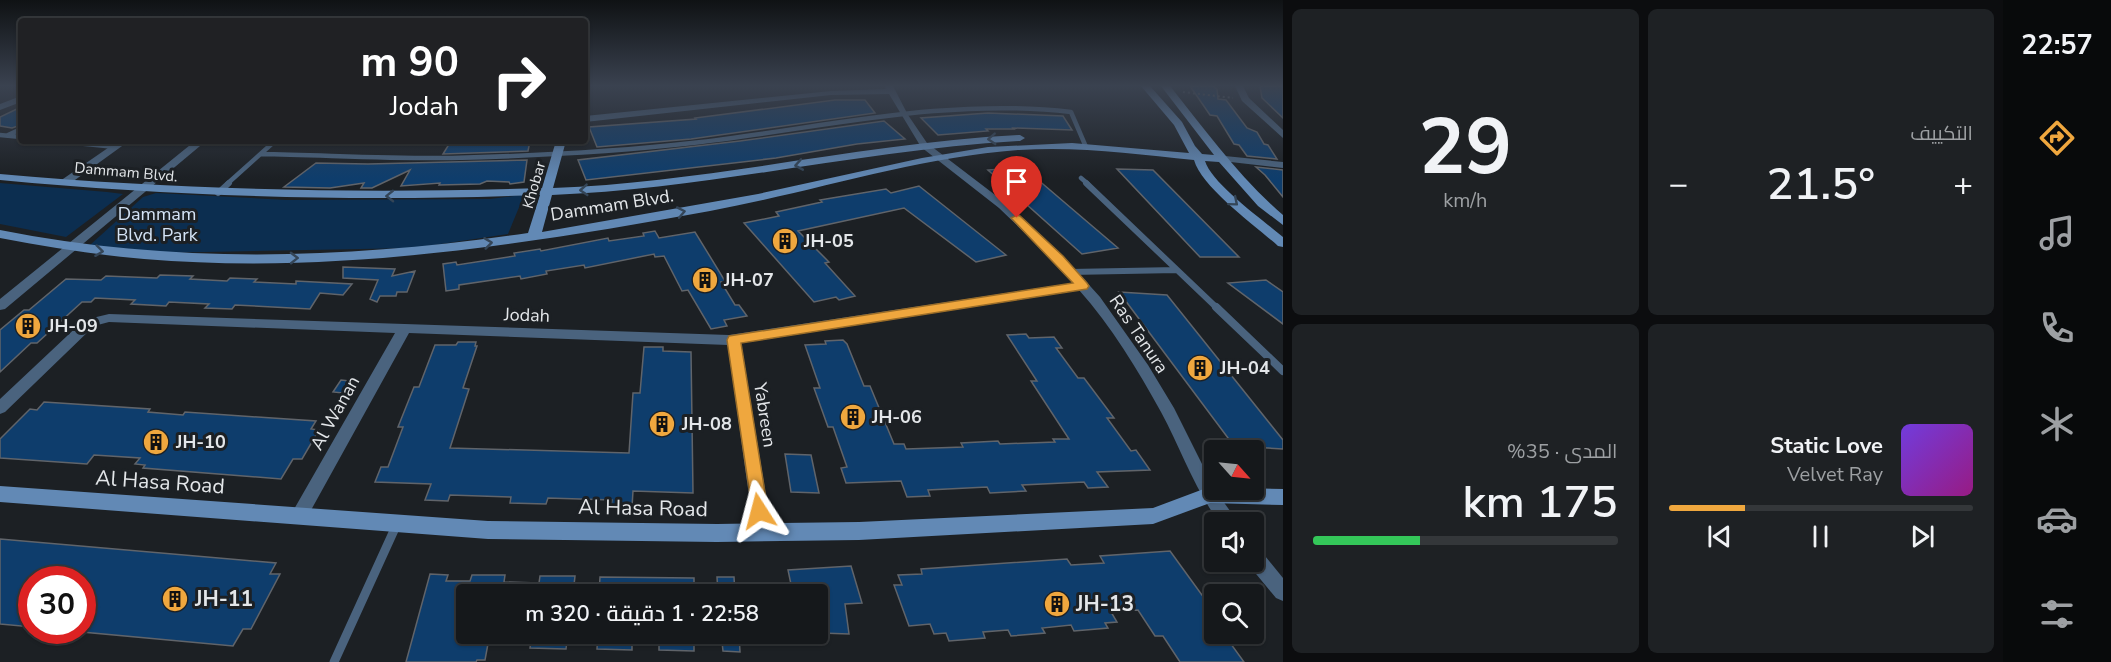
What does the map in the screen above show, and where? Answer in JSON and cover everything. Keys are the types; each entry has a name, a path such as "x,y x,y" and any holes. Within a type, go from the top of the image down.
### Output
{"main road":[{"path":"1172,117 1190,147 1199,157 1202,168 1228,197 1283,243"},
{"path":"1191,117 1262,203 1283,221"},
{"name":"Dammam Blvd.","path":"0,177 141,190 331,197 547,192 662,184 749,173 924,145 1025,138 1190,147 1222,154"},
{"name":"Dammam Blvd.","path":"0,234 72,247 164,257 303,258 418,252 534,236 803,189 940,159 1018,147 1084,142 1199,157 1222,154"},
{"name":"Khobar","path":"534,236 560,144"},
{"name":"Al Hasa Road","path":"0,494 488,530 763,532 859,531 1153,516 1204,497"},
{"name":"Al Hasa Road","path":"1264,496 1283,497"}],"street":[{"name":"Ras Tanura","path":"905,117 924,145 1003,206 1082,286 1122,336 1143,369 1169,412 1204,485"},
{"path":"1264,117 1283,135"},
{"path":"64,183 120,144"},
{"path":"0,306 197,144"},
{"path":"1222,154 1283,165"},
{"name":"Jodah","path":"0,408 89,323 109,318 734,340 1038,291 1082,286"},
{"name":"Al Wanan","path":"299,516 404,329"},
{"name":"Yabreen","path":"734,340 763,532"},
{"path":"1264,569 1283,592"}],"lane":[{"path":"261,154 440,158 558,154 692,143 869,117"},
{"path":"1073,117 1084,142"},
{"path":"3,136 18,130"},
{"path":"3,136 18,137"},
{"path":"216,194 272,144"},
{"path":"1081,178 1283,371"},
{"path":"1070,272 1177,270"},
{"path":"334,662 397,524"}],"green space":[{"path":"0,183 123,194 66,237 0,224"},
{"name":"Dammam Blvd. Park","path":"156,193 287,200 490,199 522,195 522,200 508,234 414,248 154,253 90,245 143,197"}],"building":[{"path":"0,117 18,117 18,126 12,128 0,126"},
{"path":"847,117 691,139 597,147 589,127 695,118"},
{"path":"1064,117 1072,130 986,129 988,131 938,135 921,118"},
{"path":"1218,117 1239,117 1247,128 1257,132 1277,159 1247,156 1239,145 1234,144"},
{"path":"884,121 905,139 857,144 776,158 586,180 578,160 740,141"},
{"path":"449,144 529,144 528,151 443,154"},
{"path":"527,160 524,182 510,184 509,182 487,181 480,184 439,185 440,183 401,186 410,170 372,188 361,188 364,183 330,188 284,187 316,163"},
{"path":"1023,167 1118,248 1082,254 988,170"},
{"path":"1256,167 1283,170 1283,197 1265,175"},
{"path":"1117,169 1153,170 1239,257 1200,257"},
{"name":"JH-05","path":"919,186 1006,255 976,262 904,208 798,231 829,262 825,263 855,296 814,302 744,223 779,216 776,212 822,202 820,200 886,189 891,193"},
{"name":"JH-07","path":"655,231 659,238 695,232 725,281 721,282 735,305 739,305 747,316 724,320 727,326 711,329 688,290 682,291 664,256 655,257 654,254 585,268 584,265 546,271 547,274 521,279 520,276 459,285 459,289 446,291 443,264 456,262 457,265 515,256 514,253 540,249 541,251 608,238 609,241 644,236 643,233"},
{"path":"343,267 395,269 392,276 415,271 407,292 397,292 396,296 380,296 377,302 370,299 378,280 343,278"},
{"name":"JH-09","path":"160,275 193,276 190,279 227,281 230,278 257,279 254,282 296,284 296,281 352,284 343,295 320,293 310,309 235,305 232,309 205,308 209,304 169,302 166,306 131,304 135,300 95,298 91,302 82,302 37,343 31,343 0,372 0,330 24,310 29,310 66,279 101,280 106,276 157,278"},
{"path":"1266,280 1283,292 1283,324 1228,283"},
{"name":"JH-04","path":"1119,292 1167,295 1283,440 1283,449 1264,448 1264,440 1230,440"},
{"name":"JH-06","path":"1026,334 1029,338 1054,337 1062,348 1056,348 1078,378 1084,378 1114,418 1107,418 1131,451 1136,450 1150,470 1097,472 1108,487 1088,488 1084,482 1022,485 1026,491 990,493 987,487 928,490 930,496 907,497 901,481 846,483 841,468 847,467 833,427 828,427 814,388 820,388 805,345 843,340 847,344 864,386 870,386 894,444 904,444 906,449 963,447 961,443 1055,442 1053,439 1069,439 1031,381 1037,381 1007,335"},
{"name":"JH-08","path":"458,342 476,342 475,346 477,346 463,388 469,389 450,448 629,453 633,393 640,393 644,347 663,347 663,351 691,352 693,493 633,491 632,507 611,506 612,500 548,498 546,504 510,503 511,497 450,495 448,501 425,500 431,484 375,482 381,467 388,467 403,427 398,427 414,387 419,387 435,345 456,345"},
{"path":"341,380 359,382 352,394 333,392"},
{"name":"JH-10","path":"44,402 150,409 148,412 183,415 185,412 316,421 311,429 319,430 302,459 293,459 281,479 143,468 145,465 135,464 140,458 94,455 87,464 0,458 0,439 30,409 37,410"},
{"path":"785,454 811,455 819,493 791,492"},
{"name":"JH-11","path":"0,539 276,563 270,574 280,574 251,629 243,629 233,646 96,633 96,566 18,566 18,626 0,624"},
{"name":"JH-13","path":"1170,551 1204,598 1204,644 1231,644 1244,662 1180,662 1163,636 1155,636 1138,610 1111,612 1117,622 1105,623 1108,628 1074,631 1071,625 1042,628 1045,633 1011,636 1008,630 983,632 985,638 949,641 946,633 934,634 930,624 909,626 894,585 902,585 898,575 922,574 921,569 1067,559 1071,565 1104,563 1100,556"},
{"path":"851,566 862,603 845,604 849,634 828,633 828,584 791,584 788,570"},
{"path":"430,574 448,575 446,581 470,581 472,575 505,575 504,582 539,583 540,576 575,576 574,584 456,584 456,644 488,644 485,660 406,662"},
{"path":"600,577 694,578 694,584 600,584"},
{"path":"717,577 734,577 734,584 717,584"},
{"path":"531,644 567,644 566,649 530,648"},
{"path":"597,644 632,644 632,650 597,649"},
{"path":"659,644 694,644 694,651 659,650"},
{"path":"722,644 740,644 740,652 723,651"}],"place":[{"name":"JH-05","path":"785,241"},
{"name":"JH-07","path":"705,280"},
{"name":"JH-09","path":"28,326"},
{"name":"JH-04","path":"1200,368"},
{"name":"JH-06","path":"853,417"},
{"name":"JH-08","path":"662,424"},
{"name":"JH-10","path":"156,442"},
{"name":"JH-11","path":"175,599"},
{"name":"JH-13","path":"1057,604"}],"route":[{"path":"759,511 734,340 1038,291 1082,286 1059,259 1017,218"}]}
